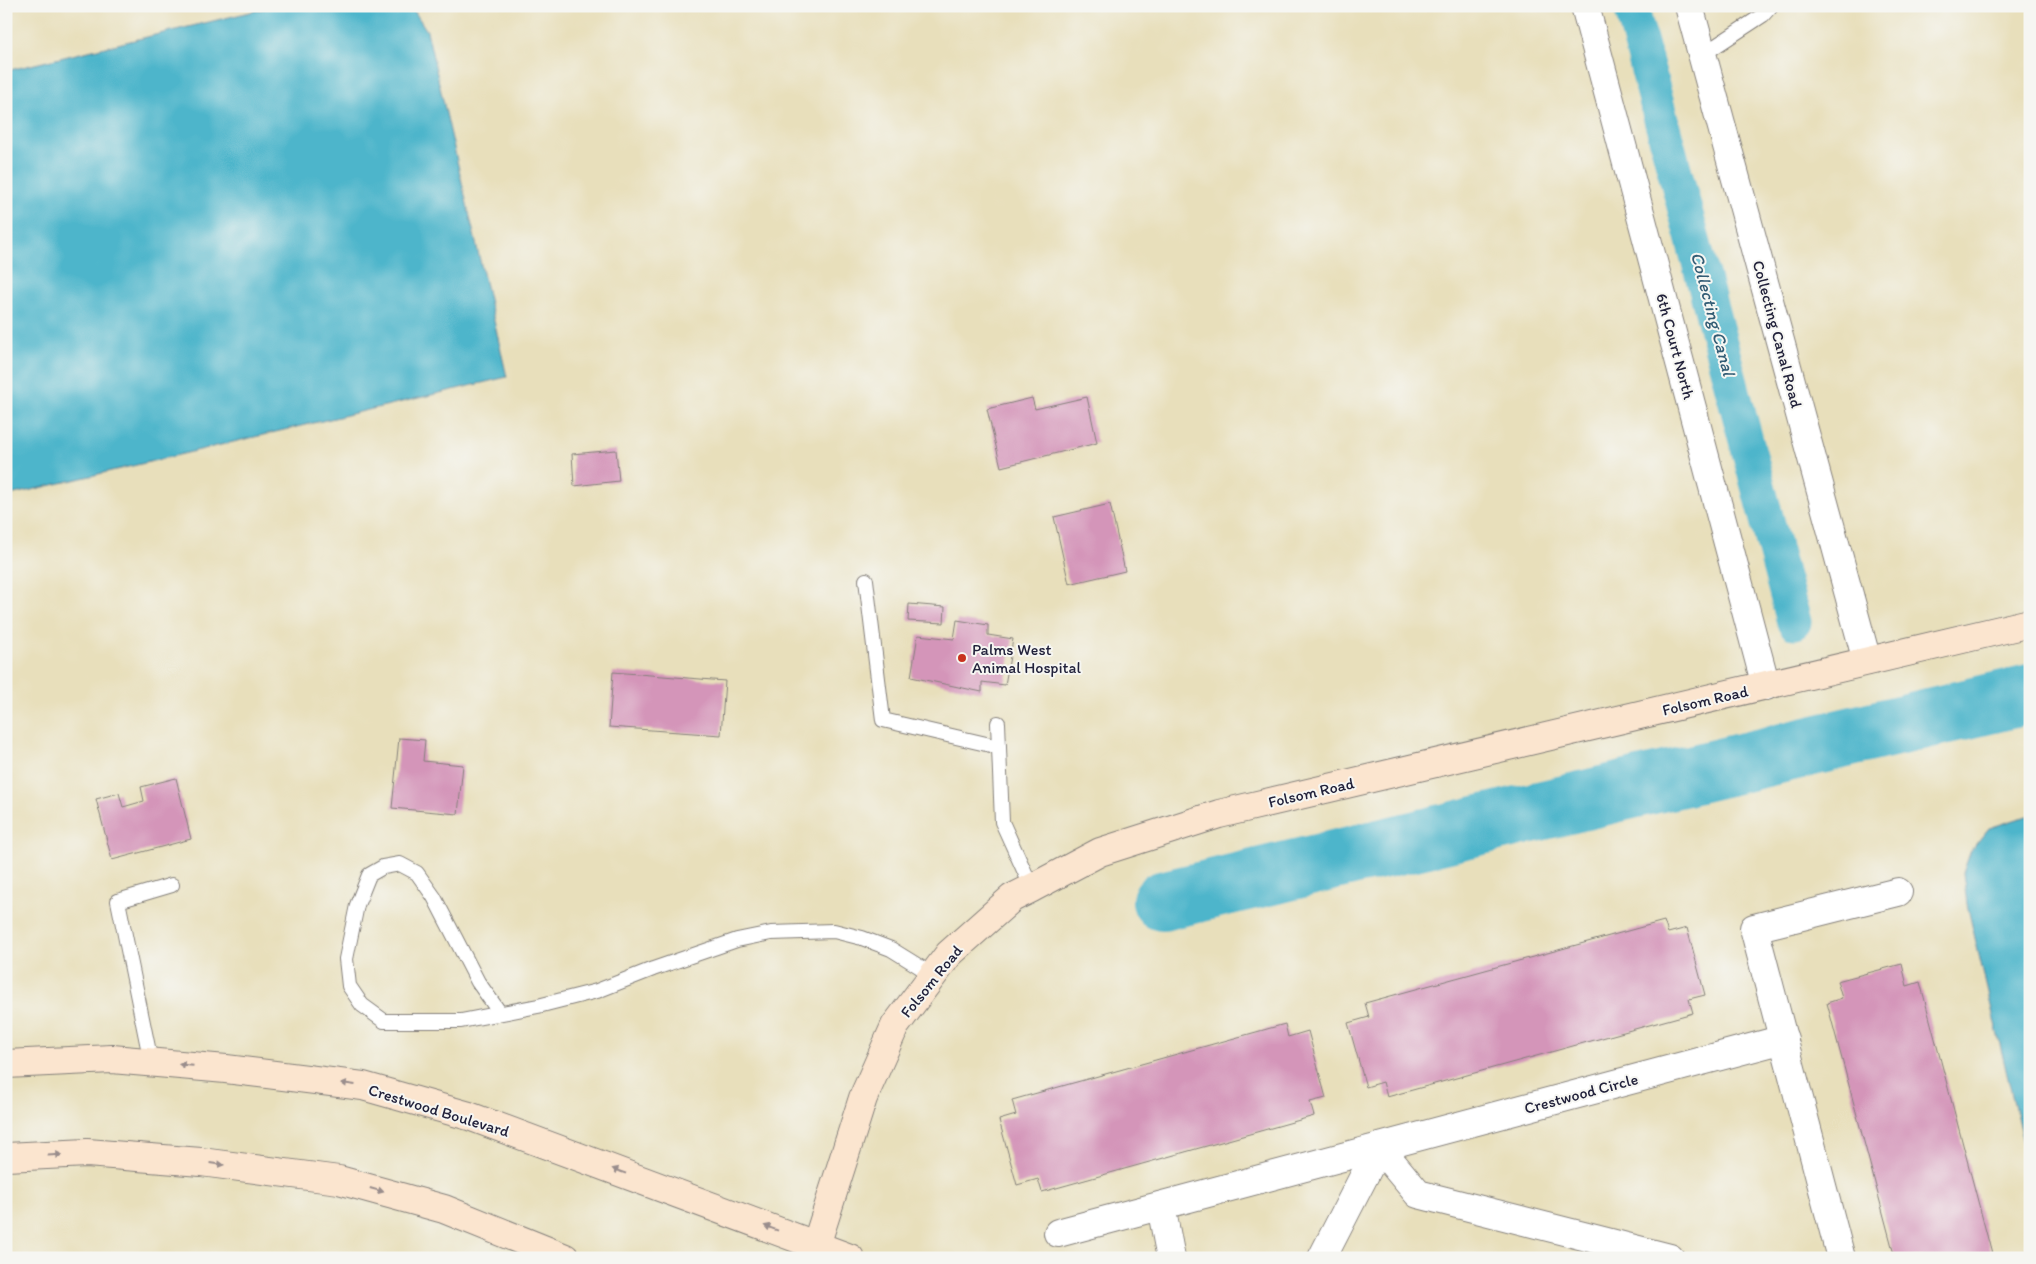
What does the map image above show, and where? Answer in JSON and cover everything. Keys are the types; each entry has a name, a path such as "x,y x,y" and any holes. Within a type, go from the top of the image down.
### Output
{"street":[{"name":"6th Court North","path":"1585,6 1766,686"},
{"name":"Collecting Canal Road","path":"1689,6 1867,661"},
{"name":"Folsom Road","path":"815,1251 867,1089 894,1026 949,954 1012,898 1100,852 1219,814 2030,623"},
{"path":"1841,1258 1754,928 1898,892"},
{"name":"Crestwood Circle","path":"1058,1233 1784,1039"},
{"name":"Crestwood Boulevard","path":"6,1064 112,1059 226,1068 363,1086 468,1116 815,1251 850,1258"},
{"path":"1322,1258 1379,1147 1418,1194 1670,1258"},
{"path":"6,1157 87,1153 201,1162 339,1180 444,1209 565,1258"},
{"path":"1161,1206 1171,1258"}],"lane":[{"path":"1702,55 1763,15 1771,6"},
{"path":"866,580 884,720 1000,747"},
{"path":"998,723 1002,822 1032,888"},
{"path":"500,1013 478,982 434,897 417,873 400,864 383,867 369,875 357,905 346,959 349,986 362,1005 384,1021 461,1021 500,1013 597,991 738,940 771,933 834,931 862,938 891,949 933,975"},
{"path":"151,1062 118,901 172,885"}],"water":[{"path":"275,6 411,6 427,31 507,377 6,496 6,71"},
{"path":"2030,815 2030,1172 1967,904 1963,873 1971,850 1989,828"}],"building":[{"path":"1087,397 1097,443 1001,467 987,409 1032,398 1035,409"},
{"path":"616,450 619,481 574,486 572,454"},
{"path":"1110,504 1125,571 1069,584 1054,517"},
{"path":"909,604 945,607 944,623 908,621"},
{"name":"Palms West Animal Hospital","path":"957,620 988,625 988,635 1013,639 1005,685 982,682 982,692 911,677 918,635 954,639"},
{"path":"613,672 725,681 721,735 609,727"},
{"path":"399,738 425,740 423,761 463,765 458,814 392,808"},
{"path":"176,778 191,839 112,860 96,799 119,793 123,807 144,801 141,787"},
{"path":"1664,921 1668,933 1687,928 1705,995 1689,999 1693,1013 1387,1097 1383,1082 1366,1087 1348,1023 1369,1017 1365,1003"},
{"path":"1902,964 1907,986 1920,982 1993,1258 1895,1258 1827,1003 1842,998 1837,981"},
{"path":"1285,1024 1288,1037 1308,1031 1326,1098 1310,1102 1314,1116 1042,1192 1038,1179 1017,1185 999,1120 1016,1115 1012,1100"}],"waterway":[{"name":"Collecting Canal","path":"1631,6 1794,622"},
{"path":"1162,901 2030,694"}],"place":[{"name":"Palms West Animal Hospital","path":"962,658"}]}
